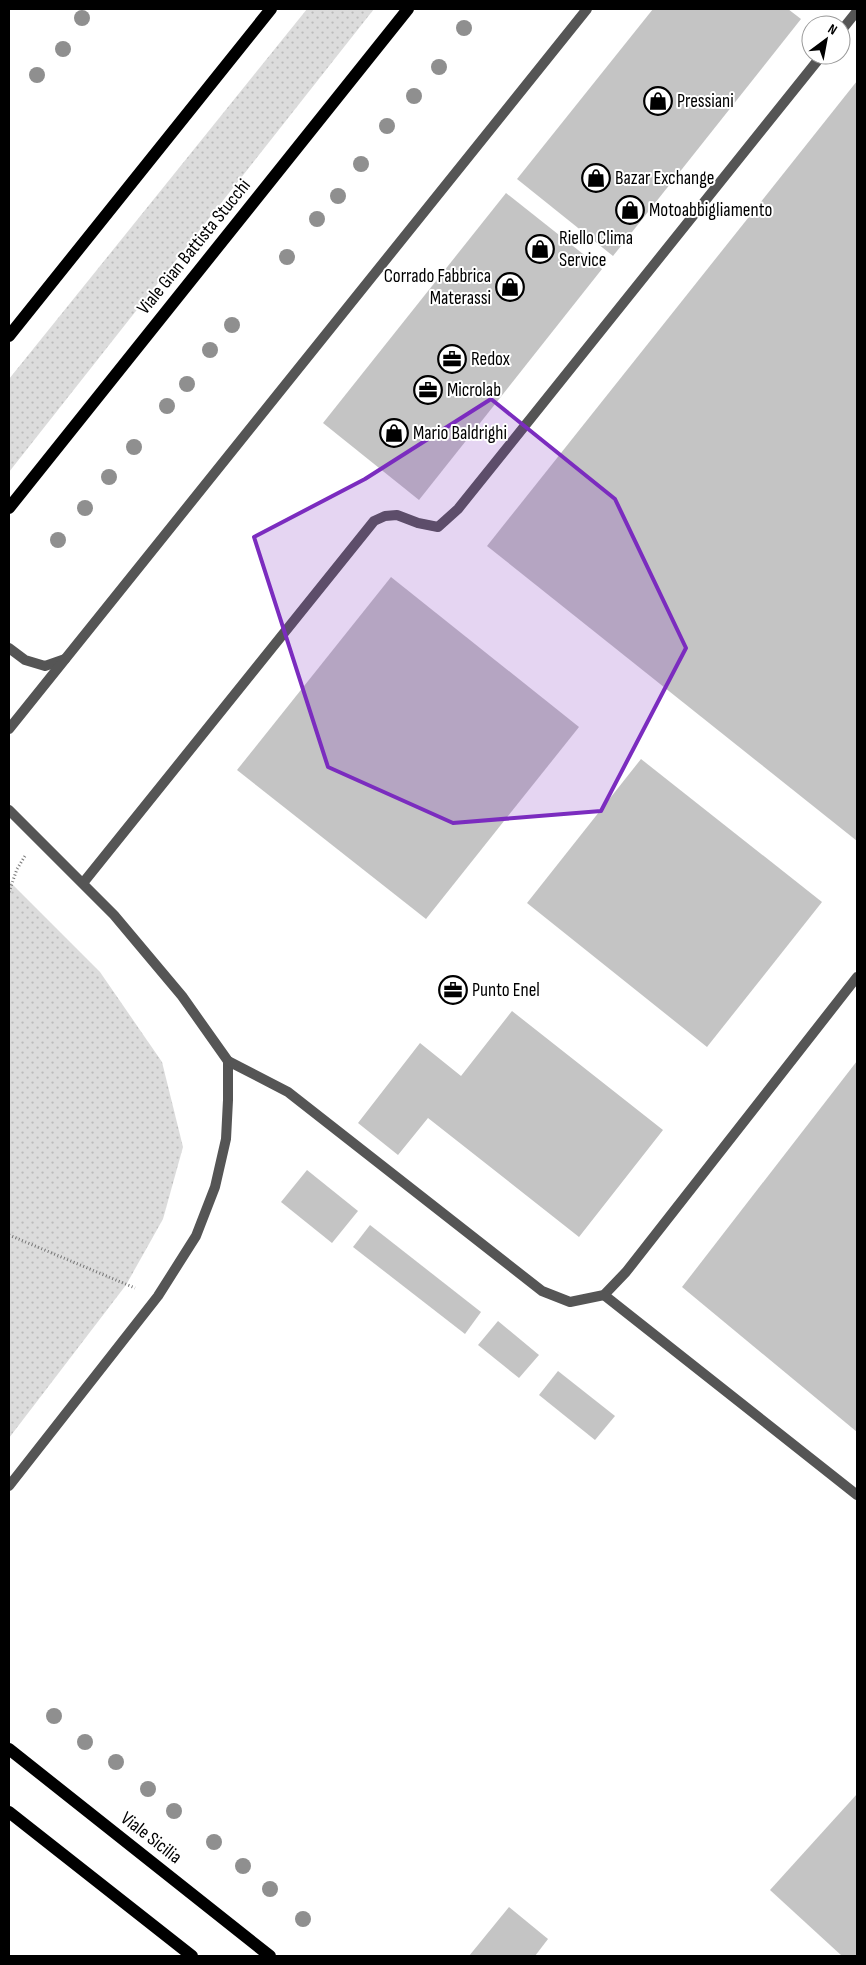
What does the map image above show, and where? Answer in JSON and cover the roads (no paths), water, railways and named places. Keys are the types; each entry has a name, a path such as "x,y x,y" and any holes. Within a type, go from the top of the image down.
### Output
{"main road":[{"path":"9,336 271,9"},
{"name":"Viale Gian Battista Stucchi","path":"9,508 408,9"},
{"name":"Viale Sicilia","path":"9,1749 270,1956"},
{"path":"9,1812 192,1956"}],"lane":[{"path":"9,729 587,9"},
{"path":"83,884 374,522 385,516 397,515 418,523 438,526 458,509 814,65"},
{"path":"9,648 25,660 45,666 66,658"},
{"path":"9,810 114,915 182,996 228,1061 288,1092 542,1291 570,1302 604,1295 626,1272 857,977"},
{"path":"9,1486 158,1296 196,1236 215,1187 226,1139 228,1061"},
{"path":"604,1295 857,1495"}],"place":[{"name":"Pressiani","path":"658,101"},
{"name":"Bazar Exchange","path":"596,178"},
{"name":"Motoabbigliamento","path":"630,210"},
{"name":"Riello Clima Service","path":"540,249"},
{"name":"Corrado Fabbrica Materassi","path":"510,287"},
{"name":"Redox","path":"452,359"},
{"name":"Microlab","path":"428,390"},
{"name":"Mario Baldrighi","path":"394,433"},
{"name":"Punto Enel","path":"453,990"}]}
